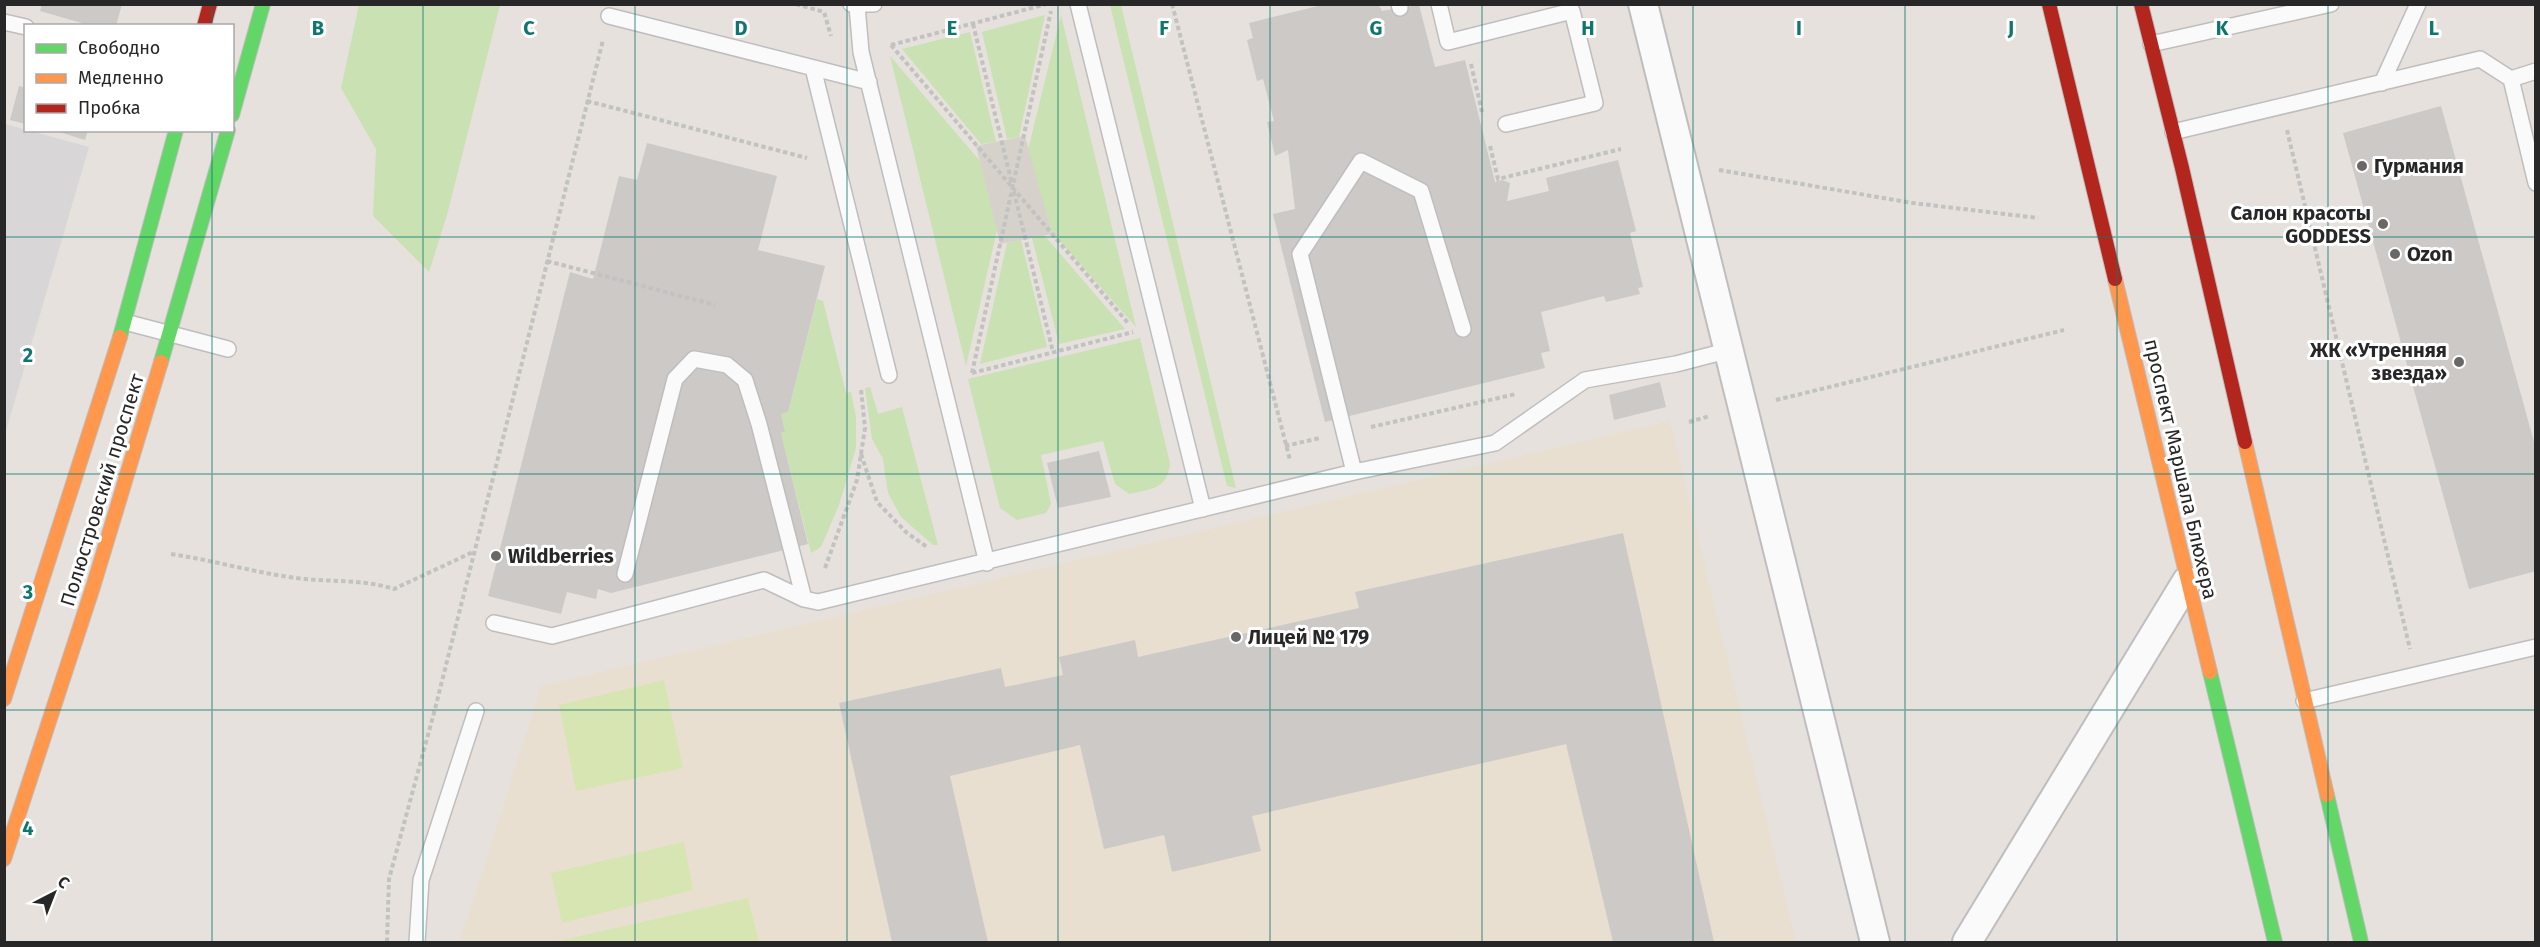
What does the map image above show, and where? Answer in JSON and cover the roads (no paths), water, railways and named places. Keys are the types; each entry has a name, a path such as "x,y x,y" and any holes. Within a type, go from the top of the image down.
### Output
{"main road":[{"path":"205,24 210,4"},
{"path":"234,101 236,86 263,4"},
{"name":"проспект Маршала Блюхера","path":"2049,4 2275,942"},
{"path":"2141,4 2173,132 2361,942"},
{"name":"Полюстровский проспект","path":"4,699 125,322 175,132"},
{"name":"Полюстровский проспект","path":"4,859 41,751 171,335 227,132"}],"street":[{"path":"1643,4 1875,942"},
{"path":"1967,942 2187,581"}],"lane":[{"path":"874,4 854,5 861,52 987,562"},
{"path":"1078,4 1203,509"},
{"path":"1439,4 1448,42 1572,11 1594,103 1506,124"},
{"path":"2151,44 2331,4"},
{"path":"2382,83 2418,4"},
{"path":"609,16 868,82"},
{"path":"4,22 24,27"},
{"path":"2173,132 2480,59 2511,79 2535,183"},
{"path":"813,68 889,375"},
{"path":"2511,79 2535,71"},
{"path":"1354,472 1300,254 1362,161 1421,191 1463,329"},
{"path":"125,322 228,349"},
{"path":"494,623 552,636 764,579 804,599 818,602 1354,472 1495,443 1585,380 1676,364 1730,350"},
{"path":"625,574 675,379 694,359 728,365 745,380 759,424 804,599"},
{"path":"2304,701 2535,647"},
{"path":"417,942 421,880 476,711"}],"place":[{"name":"Гурмания","path":"2362,166"},
{"name":"Салон красоты GODDESS","path":"2383,224"},
{"name":"Ozon","path":"2395,254"},
{"name":"ЖК «Утренняя звезда»","path":"2459,362"},
{"name":"Wildberries","path":"496,556"},
{"name":"Лицей № 179","path":"1236,637"}]}
